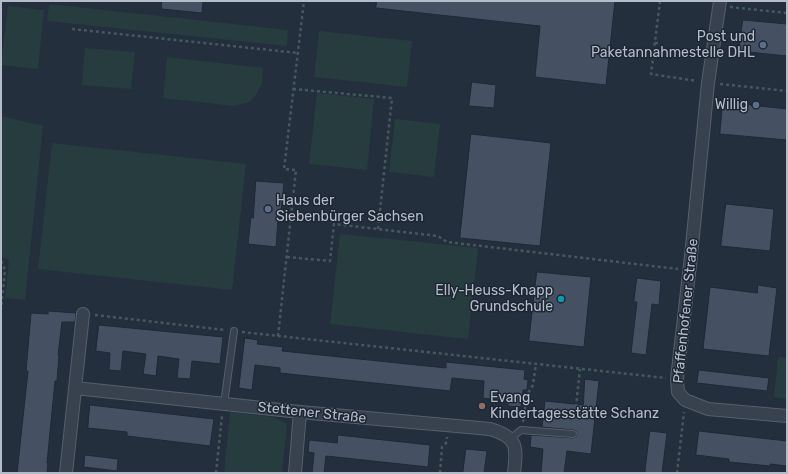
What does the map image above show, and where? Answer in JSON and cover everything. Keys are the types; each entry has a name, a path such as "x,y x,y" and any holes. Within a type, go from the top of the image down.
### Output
{"street":[{"name":"Pfaffenhofener Straße","path":"719,3 708,83 689,270 676,379 678,392 685,400 708,409 787,416"},
{"path":"66,473 83,314"},
{"name":"Stettener Straße","path":"75,388 300,412 490,429 501,432 510,439"},
{"path":"295,473 300,412"},
{"path":"510,439 516,447 515,473"}],"lane":[{"path":"224,404 234,331"},
{"path":"510,439 521,430 573,434"}],"path":[{"path":"278,336 296,170 284,169 304,1"},
{"path":"660,1 651,74 708,83 787,91"},
{"path":"719,3 787,13"},
{"path":"72,30 298,53"},
{"path":"655,43 661,43"},
{"path":"293,89 392,98 378,229"},
{"path":"287,257 330,261 334,224 438,236 447,242 689,270"},
{"path":"1,261 5,270 1,310"},
{"path":"83,314 676,379"},
{"path":"521,430 527,395 533,385 536,363"},
{"path":"573,434 580,369"},
{"path":"677,473 685,400"},
{"path":"216,473 224,404"},
{"path":"440,473 442,447 446,443 449,426"}],"green space":[{"path":"49,4 288,30 287,46 47,21"},
{"path":"8,6 44,10 38,69 1,65"},
{"path":"319,31 412,41 407,87 314,77"},
{"path":"85,48 135,52 131,89 82,85"},
{"path":"167,57 263,68 262,84 256,95 249,102 235,106 163,98"},
{"path":"317,93 374,99 367,170 309,164"},
{"path":"1,116 43,126 25,300 5,298 9,260 1,257"},
{"path":"395,119 440,124 434,177 389,172"},
{"path":"52,143 246,164 232,290 38,269"},
{"path":"340,234 478,248 468,339 330,324"},
{"path":"778,357 787,358 787,399 774,397"},
{"path":"230,412 274,417 287,424 282,473 224,473"}],"building":[{"path":"162,1 203,1 202,13 162,9"},
{"path":"377,1 615,1 606,85 535,77 540,26 376,8"},
{"path":"743,20 787,24 787,56 739,51"},
{"path":"472,82 496,85 494,108 469,106"},
{"path":"723,102 787,109 787,140 720,134"},
{"path":"471,134 551,143 540,246 460,238"},
{"name":"Haus der Siebenbürger Sachsen","path":"256,181 284,183 280,220 278,220 276,247 248,244 251,217 253,218"},
{"path":"726,204 774,209 770,251 721,246"},
{"name":"Elly-Heuss-Knapp Grundschule","path":"537,272 591,277 584,347 529,341"},
{"path":"637,278 661,281 659,305 652,304 646,355 631,353 637,302 634,302"},
{"path":"758,285 777,288 769,356 703,349 710,287 757,293"},
{"path":"48,311 76,313 75,322 62,322 47,473 17,473 28,371 26,371 31,313 48,314"},
{"path":"99,325 223,337 220,364 192,361 190,379 177,378 179,359 158,356 156,376 143,374 146,354 123,351 121,371 109,370 110,353 96,351"},
{"path":"245,338 258,340 257,344 283,347 282,351 446,368 446,362 525,370 524,379 528,380 527,390 523,390 521,407 508,406 508,401 483,398 484,381 452,378 450,391 280,373 280,368 255,365 252,390 239,388"},
{"path":"699,370 769,378 767,391 697,383"},
{"path":"585,379 599,381 591,454 567,451 564,473 541,473 543,449 530,447 531,435 573,438 576,437 577,434 576,431 573,430 542,427 545,401 583,405"},
{"path":"90,405 214,419 210,446 127,436 127,432 88,428"},
{"path":"650,431 667,433 662,473 645,473"},
{"path":"699,431 787,441 787,466 729,462 729,459 696,455"},
{"path":"338,435 430,445 428,467 326,456 324,473 312,473 314,453 308,452 309,440 337,443"},
{"path":"466,449 487,451 484,473 463,473"},
{"path":"85,455 118,459 117,471 84,467"}],"place":[{"name":"Post und Paketannahmestelle DHL","path":"763,45"},
{"name":"Willig","path":"756,105"},
{"name":"Haus der Siebenbürger Sachsen","path":"268,209"},
{"name":"Elly-Heuss-Knapp Grundschule","path":"561,299"},
{"name":"Evang. Kindertagesstätte Schanz","path":"482,406"}]}
